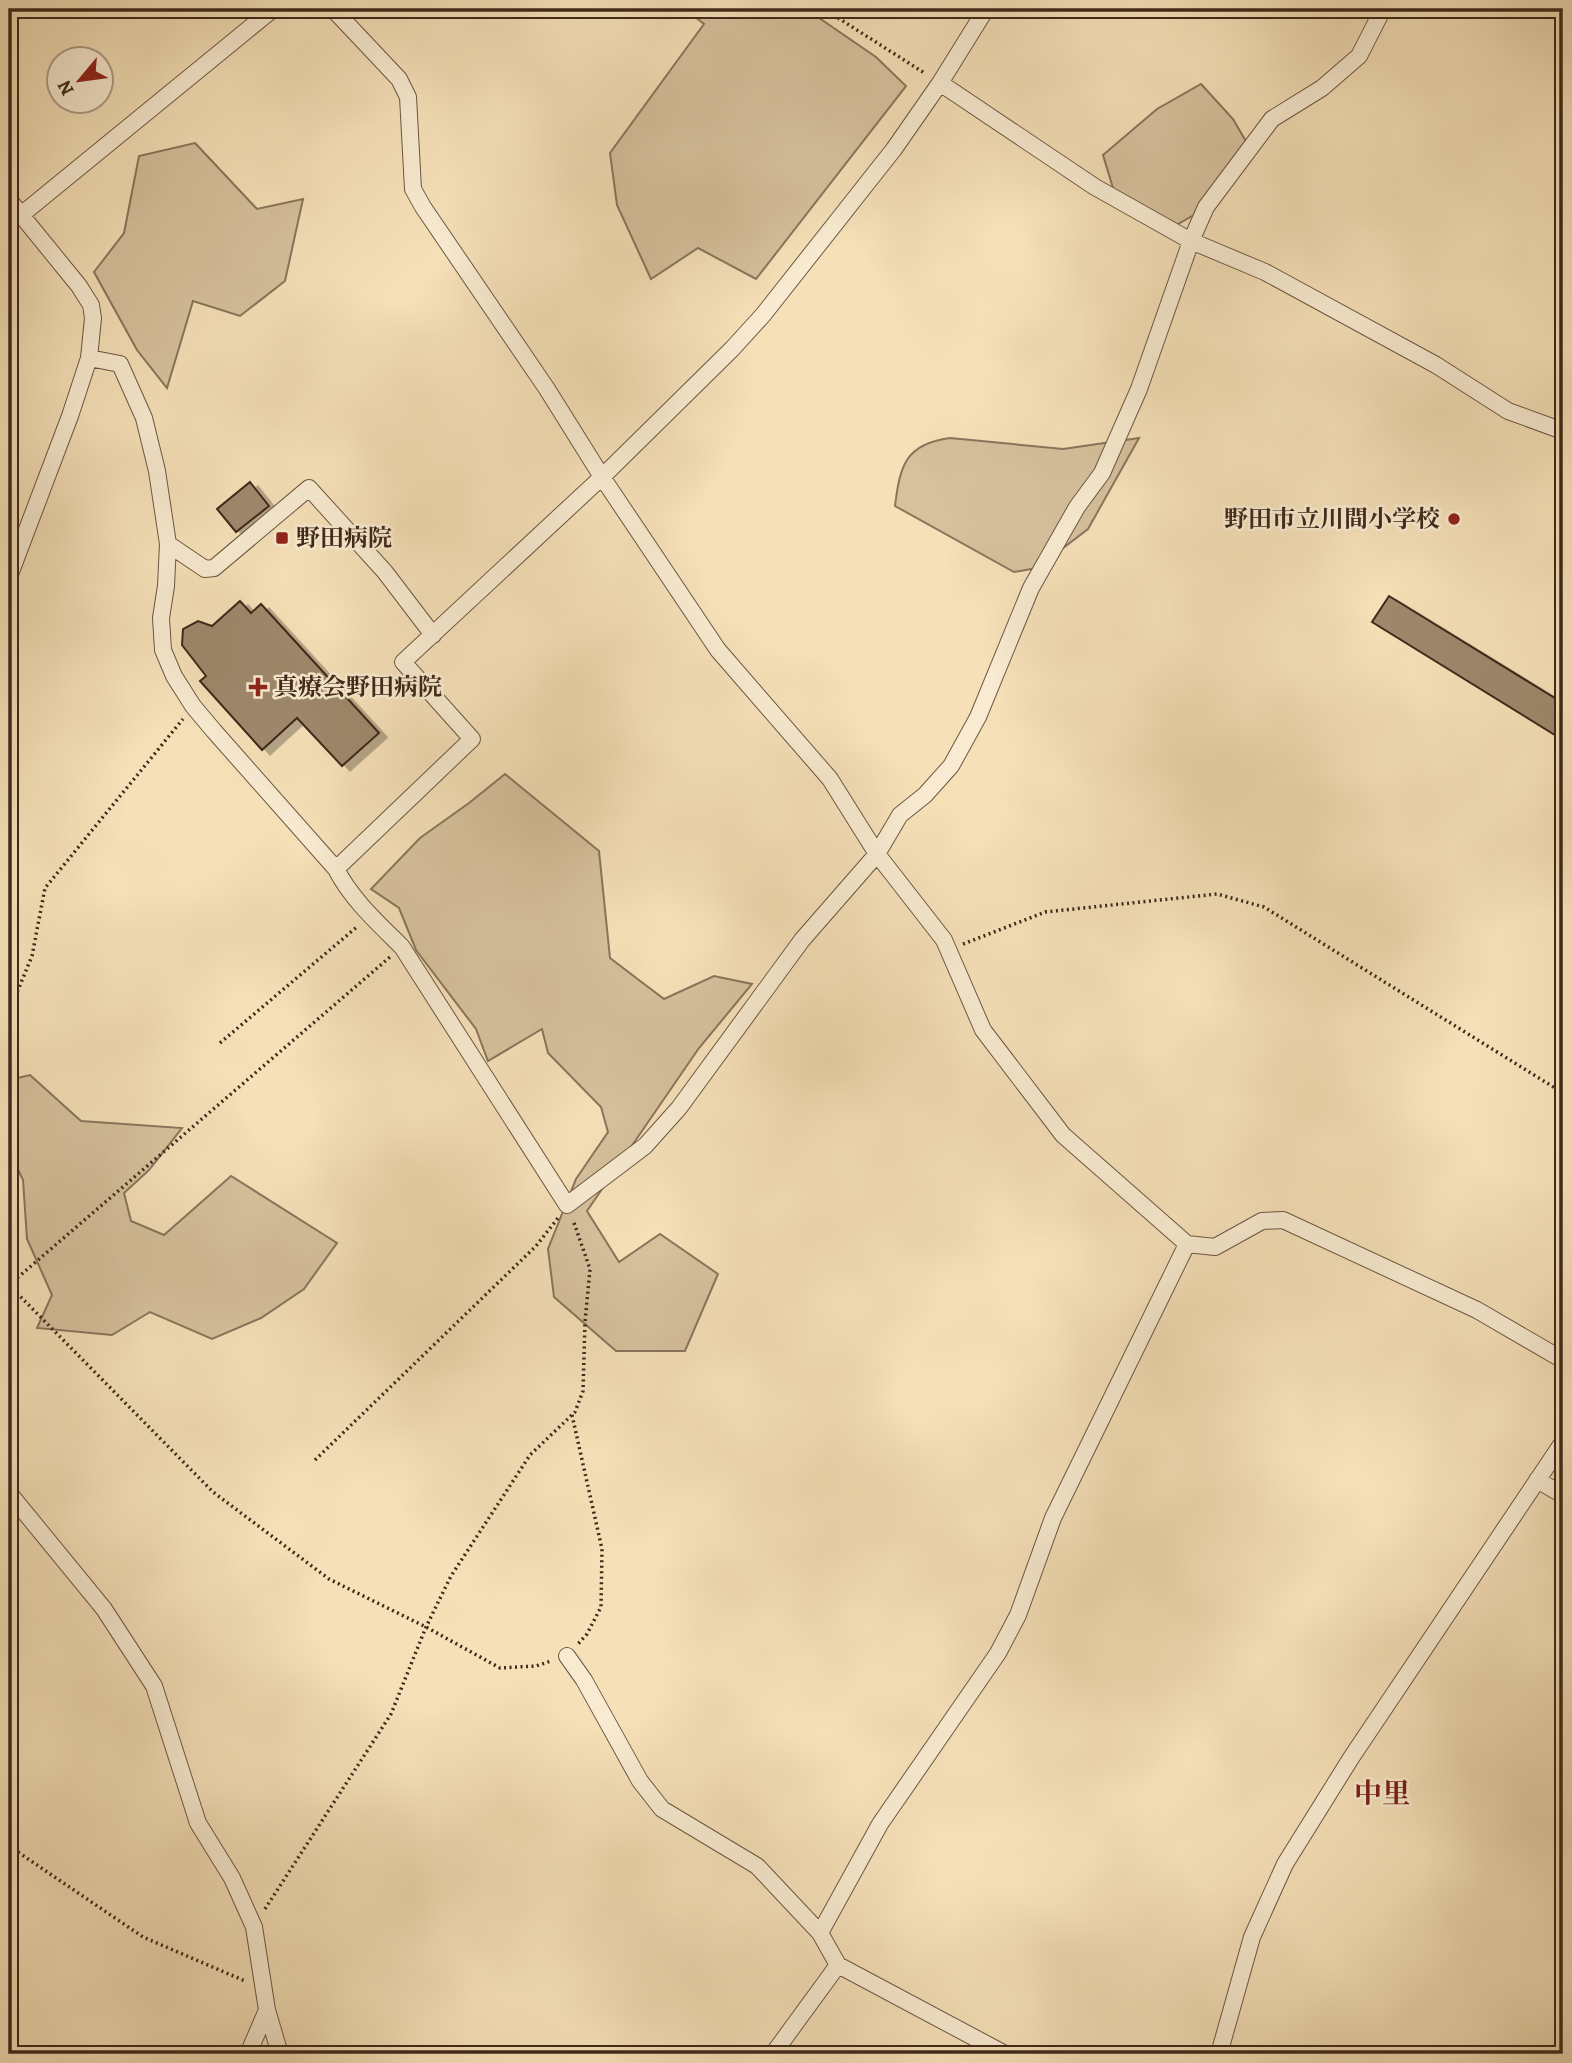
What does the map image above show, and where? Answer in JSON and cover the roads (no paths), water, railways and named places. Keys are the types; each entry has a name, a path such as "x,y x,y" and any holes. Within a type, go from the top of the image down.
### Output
{"street":[{"path":"21,215 273,9"},
{"path":"332,9 399,79 408,97 413,189 423,207 547,389 601,477 718,650 830,779 877,854 944,940 983,1030 1063,1135 1187,1244 1215,1247 1262,1221 1283,1220 1477,1310 1563,1360"},
{"path":"336,869 472,739 403,662 601,477 732,349 763,315 894,149 940,83 986,9"},
{"path":"89,358 120,364 144,418 157,471 168,544 161,618 163,650 174,676 193,706 336,869 344,885 370,916 402,947 568,1205 645,1146 679,1108 802,940 877,854 900,815 925,795 951,766 978,717 1031,587 1077,507 1102,473 1139,389 1191,241 1206,207 1272,119 1322,88 1359,56 1383,9"},
{"path":"940,83 1095,187 1191,241 1265,272 1436,365 1508,411 1563,431"},
{"path":"9,200 79,286 91,305 93,318 89,358 9,577"},
{"path":"168,544 205,569 214,568 309,488 385,572 433,635"},
{"path":"820,1933 880,1824 998,1653 1018,1615 1053,1518 1187,1244"},
{"path":"1219,2054 1252,1937 1285,1864 1351,1758 1563,1441"},
{"path":"1537,1480 1563,1495"},
{"path":"9,1493 104,1609 154,1686 198,1823 232,1878 254,1927 267,2010 280,2054"},
{"path":"567,1656 584,1680 640,1781 662,1809 757,1866 820,1933 838,1965 1005,2054"},
{"path":"773,2054 838,1965"},
{"path":"248,2054 267,2010"}],"place":[{"name":"野田市立川間小学校","path":"1454,519"},
{"name":"野田病院","path":"282,538"},
{"name":"真療会野田病院","path":"258,687"}],"district":[{"name":"中里","path":"1382,1794"}]}
